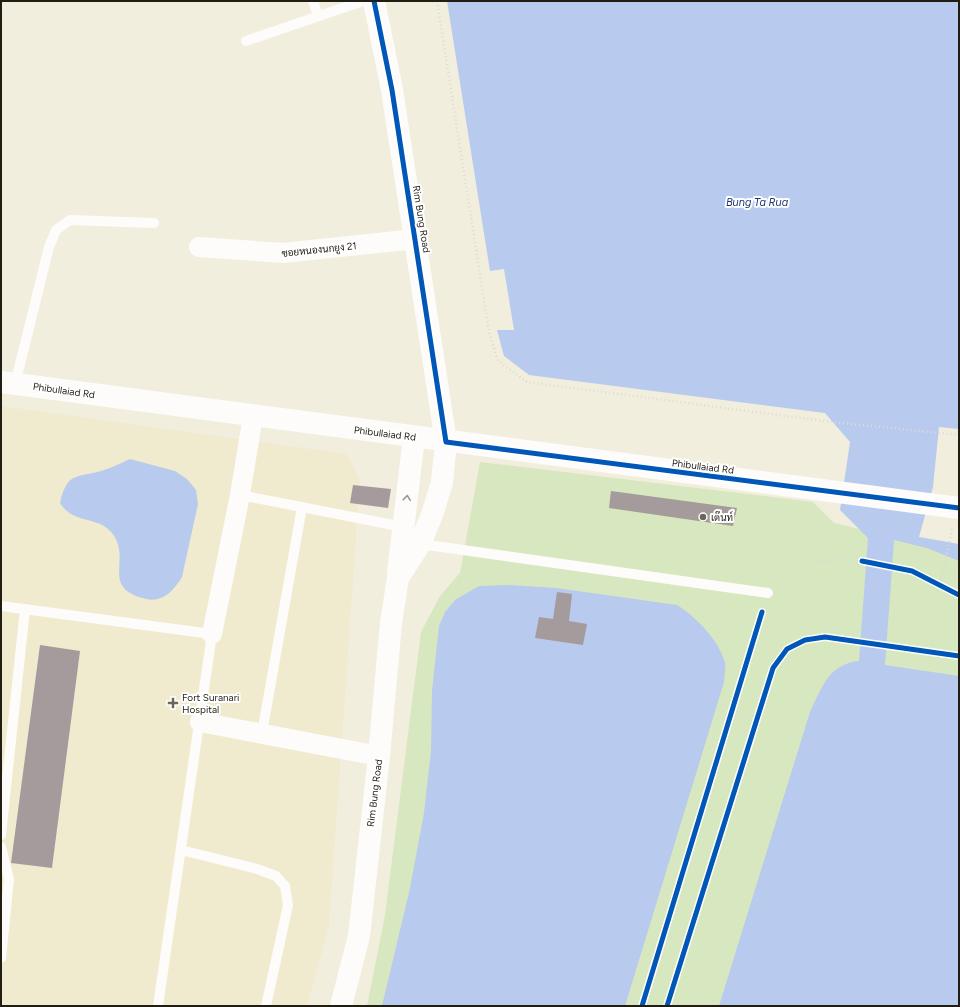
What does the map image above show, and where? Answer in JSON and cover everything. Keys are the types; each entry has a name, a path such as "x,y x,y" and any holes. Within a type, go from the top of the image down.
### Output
{"main road":[{"name":"Rim Bung Road","path":"374,1 392,90 446,442 442,482 420,544 398,578"},
{"name":"Phibullaiad Rd","path":"8,383 446,442 959,508"},
{"name":"Rim Bung Road","path":"341,1006 359,936 379,756 391,623 398,578 414,437"}],"street":[{"name":"ซอยหนองนกยูง 21","path":"199,247 283,254 416,239"},
{"path":"212,634 240,495 253,416"},
{"path":"200,722 379,756"}],"lane":[{"path":"313,1 318,16"},
{"path":"246,41 363,1"},
{"path":"8,383 49,247 56,230 70,220 154,223"},
{"path":"240,495 404,527"},
{"path":"262,734 302,507"},
{"path":"420,544 768,592"},
{"path":"1,606 212,634 158,1006"},
{"path":"1,835 24,609"},
{"path":"1,847 9,879 1,958"},
{"path":"181,850 257,869 276,876 285,886 288,905 266,1006"}],"path":[{"path":"437,1 489,332 498,361 527,382 824,421 959,435"},
{"path":"940,585 951,534"},
{"path":"642,1006 768,592 788,576 810,564 836,559 862,561 912,571 959,595"},
{"path":"754,725 759,710"},
{"path":"733,711 756,717"},
{"path":"685,950 689,935"},
{"path":"663,936 687,943"}],"shaded area":[{"name":"Fort Suranari Hospital","path":"1,406 347,454 360,480 329,926 307,1006 1,1006"}],"green space":[{"path":"480,462 813,502 834,523 940,548 959,556 959,1006 367,1006 385,915 421,632 440,596 460,573"}],"water":[{"name":"Bung Ta Rua","path":"447,1 959,1 959,429 939,427 933,487 919,537 959,544 959,561 927,548 894,540 885,665 959,676 959,1006 719,1006 810,712 818,694 833,672 849,663 859,661 868,538 840,510 850,442 825,413 529,375 504,356 497,330 514,330 504,269 490,271"},
{"path":"130,459 175,471 187,479 196,490 198,504 182,577 172,591 158,599 146,599 132,594 124,588 120,580 119,552 117,542 111,532 99,523 72,514 60,503 69,481 79,476 105,470"},
{"path":"510,585 556,588 677,605 699,622 718,646 725,663 724,682 625,1006 382,1006 410,888 424,813 431,751 432,691 439,626 445,612 455,600 479,586"}],"building":[{"path":"353,485 391,489 388,508 350,503"},
{"name":"เต๊นท์","path":"611,491 737,508 733,526 609,508"},
{"path":"557,592 572,594 569,621 587,624 583,645 535,638 539,617 553,619"},
{"path":"40,645 80,651 52,868 11,863"}],"cycle path":[{"path":"374,1 392,90 446,442 959,508"},
{"path":"862,561 912,571 959,595"},
{"path":"642,1006 762,612"},
{"path":"667,1006 773,668 787,649 805,640 825,637 959,656"}],"place":[{"name":"เต๊นท์","path":"703,517"},
{"name":"Fort Suranari Hospital","path":"173,703"}]}
